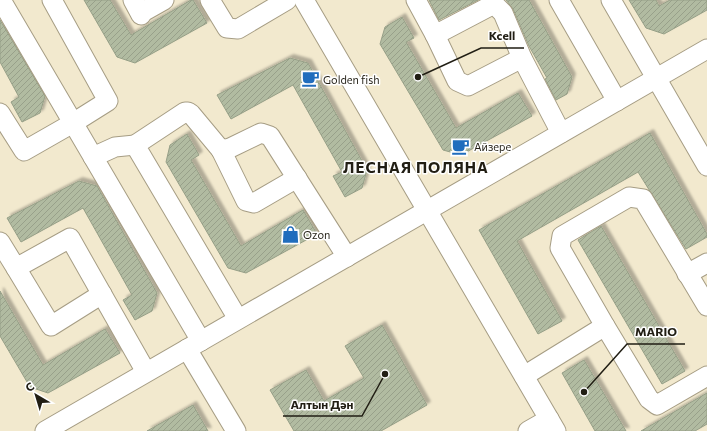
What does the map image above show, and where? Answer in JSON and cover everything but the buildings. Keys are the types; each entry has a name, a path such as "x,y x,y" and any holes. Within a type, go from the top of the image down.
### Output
{"street":[{"path":"1,0 93,157 194,345 236,431"},
{"path":"0,113 24,151 108,101 52,0"},
{"path":"133,0 141,15 141,13 164,0"},
{"path":"210,0 227,28 238,29 287,0"},
{"path":"304,0 552,425 528,431"},
{"path":"416,0 458,81 468,86 522,58"},
{"path":"559,0 617,101"},
{"path":"611,0 707,166"},
{"path":"435,35 494,4 503,13 522,58 561,133"},
{"path":"51,430 146,372 707,49"},
{"path":"93,157 115,147 135,145 185,112 188,112 221,150 246,200 254,203 296,178"},
{"path":"221,150 230,148 261,133 270,136 347,257"},
{"path":"135,145 238,320"},
{"path":"707,306 643,198 629,197 562,236 560,248 649,399 657,405 707,376"},
{"path":"16,268 70,238 146,372"},
{"path":"0,242 51,326 102,294"},
{"path":"687,274 707,263"},
{"path":"524,376 605,326"}],"place":[{"name":"Kcell","path":"418,77"},
{"name":"Golden fish","path":"310,79"},
{"name":"Айзере","path":"461,146"},
{"name":"Ozon","path":"290,234"},
{"name":"Алтын Дән","path":"385,374"},
{"name":"MARIO","path":"584,392"}],"district":[{"name":"ЛЕСНАЯ ПОЛЯНА","path":"416,167"}]}
